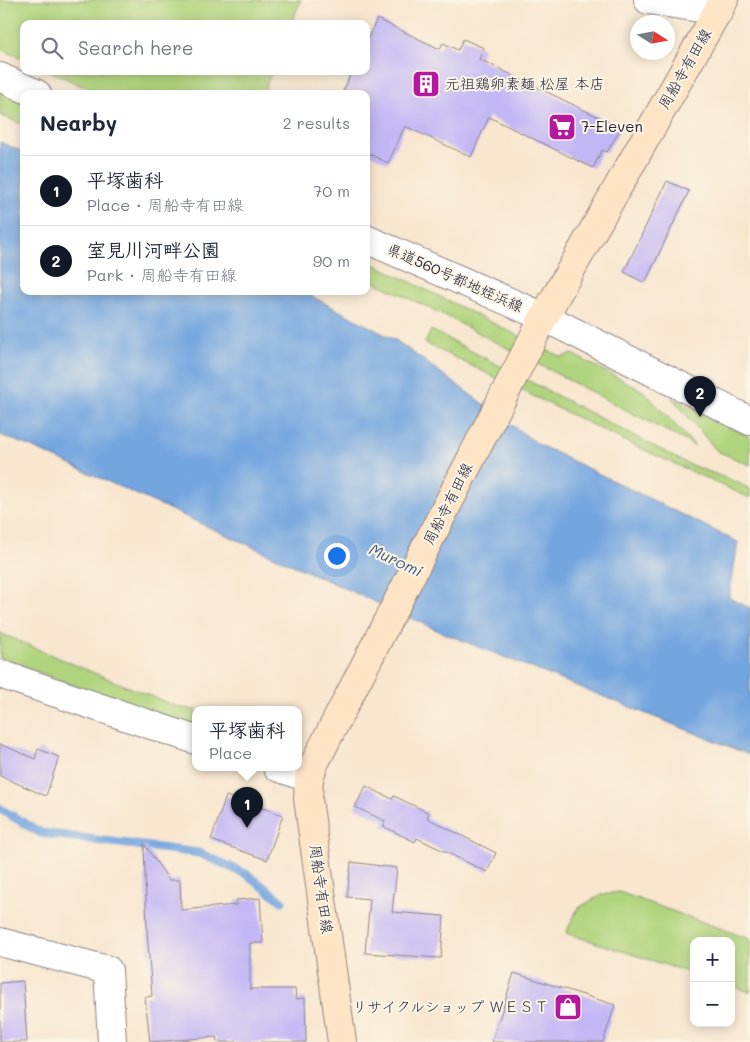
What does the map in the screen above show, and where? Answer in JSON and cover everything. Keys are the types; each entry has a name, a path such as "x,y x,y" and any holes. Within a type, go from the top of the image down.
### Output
{"main road":[{"name":"周船寺有田線","path":"342,1042 308,799 311,771 539,329 721,5"}],"street":[{"path":"648,0 721,5"},
{"path":"0,77 28,90"},
{"name":"県道560号都地姪浜線","path":"370,241 539,329 750,421"},
{"path":"0,674 192,739"},
{"path":"302,770 311,771"},
{"path":"0,942 108,970 112,1042"}],"green space":[{"path":"0,0 301,0 293,20 20,20 20,57 0,49"},
{"path":"59,75 270,75 265,90 90,90"},
{"path":"0,92 20,101 20,123 0,115"},
{"path":"370,262 561,357 572,354 643,391 695,446 442,314 370,280"},
{"path":"431,330 688,464 750,489 750,498 631,444 425,343"},
{"path":"672,398 750,437 750,465 717,451"},
{"path":"0,633 178,707 192,709 192,729 0,658"},
{"path":"619,892 750,939 750,992 735,987 735,937 690,937 690,973 566,933 578,908 601,895"}],"water":[{"name":"Muromi","path":"0,142 20,150 20,295 310,295 397,341 538,444 738,542 729,598 750,608 750,755 446,634 29,446 0,435"}],"building":[{"name":"元祖鶏卵素麺 松屋 本店","path":"377,19 440,49 443,43 458,50 463,39 484,48 479,59 621,128 607,152 602,150 593,168 489,117 471,157 405,126 388,163 370,154 370,90 344,90 350,75 370,75 370,34"},
{"path":"667,181 689,191 645,283 624,272"},
{"path":"0,744 35,759 38,749 59,757 46,796 0,776"},
{"path":"366,786 392,799 394,796 429,813 427,818 496,853 487,872 417,838 415,842 383,826 385,821 355,807"},
{"path":"226,796 283,815 267,860 211,840"},
{"path":"144,844 169,880 180,880 181,910 236,905 236,900 260,898 263,943 250,943 250,989 295,989 296,999 305,998 306,1042 217,1042 216,1037 150,1042 145,997 152,996 147,930"},
{"path":"351,862 397,868 392,912 444,916 441,958 365,953 370,899 347,897"},
{"path":"514,973 615,1005 603,1042 492,1042"},
{"path":"23,981 27,1042 0,1042 0,983"}],"waterway":[{"path":"0,809 41,833 199,853 248,875 282,901"}],"place":[{"name":"元祖鶏卵素麺 松屋 本店","path":"426,84"},
{"name":"7-Eleven","path":"562,127"},
{"name":"室見川河畔公園","path":"700,417"},
{"name":"平塚歯科","path":"247,828"},
{"name":"リサイクルショップ ＷＥＳＴ","path":"568,1007"}]}
